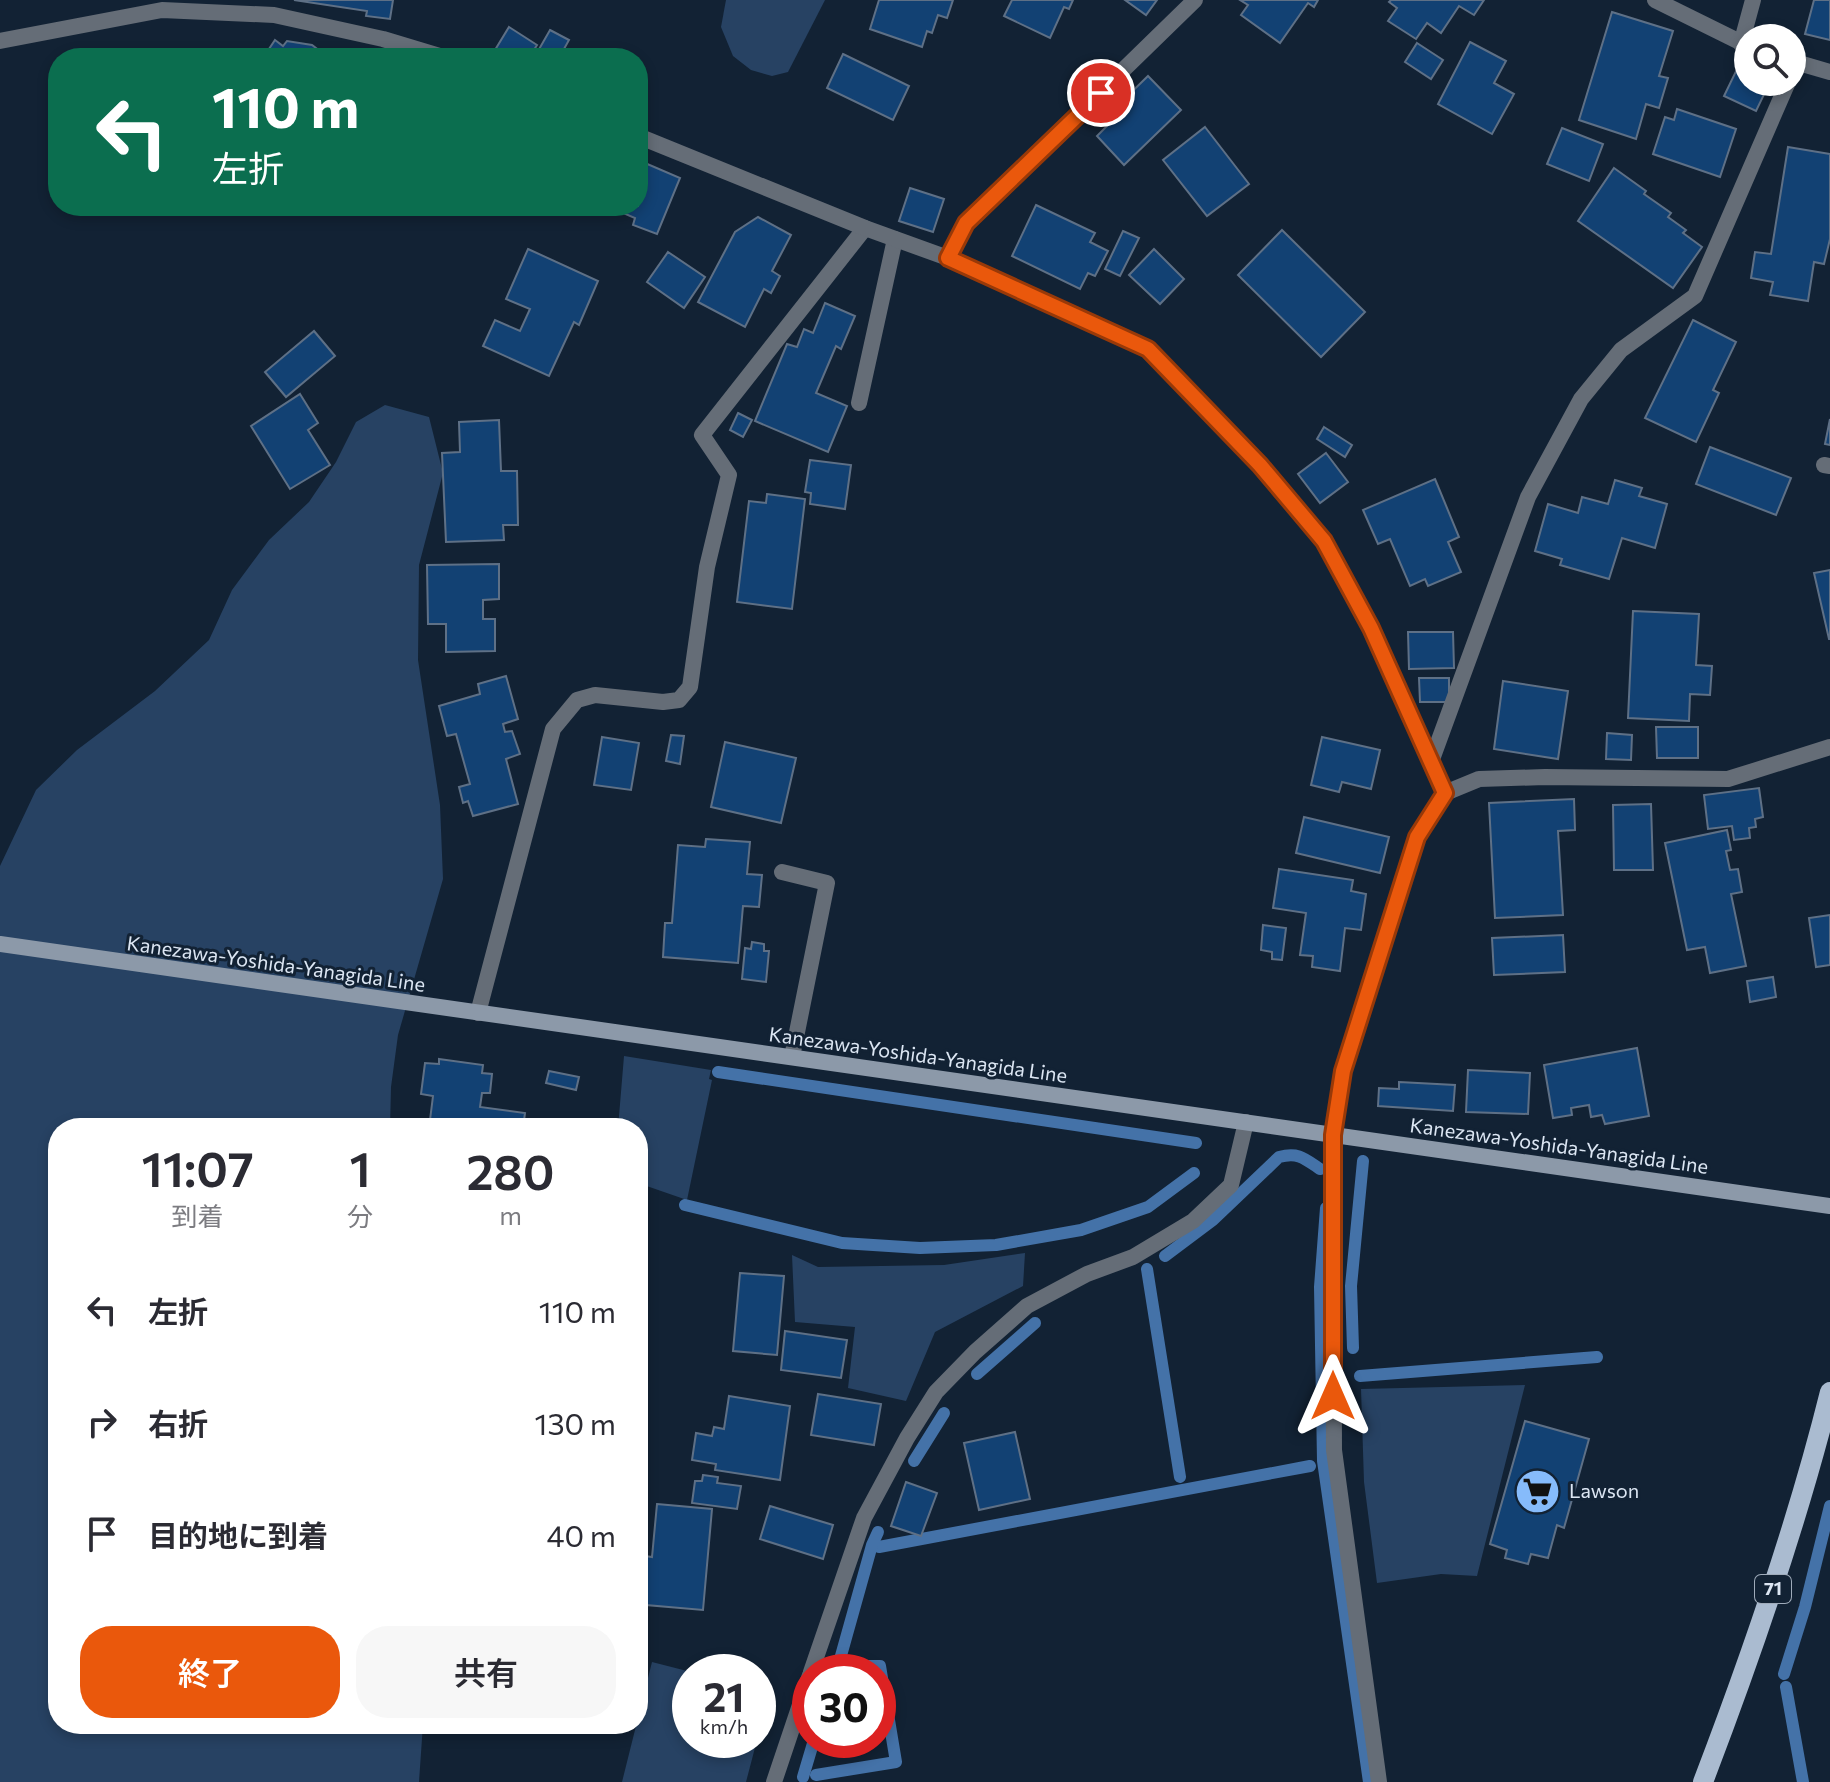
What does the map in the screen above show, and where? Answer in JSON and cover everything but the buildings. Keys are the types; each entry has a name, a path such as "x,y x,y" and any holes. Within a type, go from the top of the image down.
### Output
{"main road":[{"name":"Kanezawa-Yoshida-Yanagida Line","path":"0,944 1830,1206"},
{"name":"71","path":"1703,1782 1756,1642 1813,1461 1830,1392"}],"street":[{"path":"948,258 966,223 1195,0"},
{"path":"1655,0 1734,40"},
{"path":"1748,24 1753,0"},
{"path":"0,41 162,10 274,15 413,48"},
{"path":"1806,68 1830,72"},
{"path":"1431,762 1528,497 1581,399 1611,362 1621,350 1695,296 1782,96"},
{"path":"648,140 865,228 948,258 1148,349 1260,465 1324,541 1365,617 1445,793"},
{"path":"478,1013 553,729 577,700 595,695 663,702 679,700 690,687 707,567 729,475 702,435 865,228"},
{"path":"859,403 895,239"},
{"path":"1379,1782 1334,1450 1333,1135 1343,1071 1417,837 1445,793 1479,779 1728,779 1830,747"},
{"path":"782,872 827,883 792,1057"},
{"path":"817,1654 864,1518 936,1392 1027,1306 1087,1274 1133,1257 1193,1221 1231,1185 1246,1122"},
{"path":"774,1782 792,1728"}],"shaded area":[{"path":"726,0 825,0 788,72 772,76 751,70 733,56 721,27"},
{"path":"385,405 429,417 443,473 419,565 418,660 440,805 443,879 398,1035 390,1118 48,1118 48,1734 422,1734 419,1782 0,1782 0,866 36,790 77,750 155,691 209,640 232,590 269,540 309,502 336,462 356,422"},
{"path":"624,1056 711,1070 709,1079 712,1080 687,1200 648,1186 648,1118 619,1118"},
{"path":"1025,1253 1023,1286 935,1332 906,1401 848,1388 855,1327 795,1322 792,1255 818,1267 944,1265"},
{"path":"1525,1385 1477,1576 1441,1574 1377,1583 1364,1482 1361,1389"},
{"path":"652,1662 672,1667 672,1758 752,1758 746,1782 622,1782 634,1734 648,1734 648,1678"}],"waterway":[{"path":"718,1072 1196,1143"},
{"path":"1165,1256 1213,1220 1279,1157 1301,1157 1320,1169"},
{"path":"1353,1348 1351,1286 1363,1161"},
{"path":"685,1205 842,1243 920,1248 996,1245 1081,1230 1148,1207 1194,1173"},
{"path":"1326,1208 1320,1287 1323,1461 1369,1782"},
{"path":"1147,1269 1180,1477"},
{"path":"977,1374 1035,1323"},
{"path":"1360,1376 1597,1357"},
{"path":"914,1461 944,1413"},
{"path":"879,1547 1310,1466"},
{"path":"1784,1674 1805,1607 1830,1506"},
{"path":"841,1654 878,1532"},
{"path":"1786,1687 1803,1782"},
{"path":"803,1777 809,1758"},
{"path":"816,1775 896,1762 895,1758"}],"place":[{"name":"Lawson","path":"1538,1491"}],"route":[{"path":"1101,93 966,223 948,258 1148,349 1260,465 1324,541 1371,628 1445,793 1417,837 1343,1071 1333,1135 1333,1396"}]}
